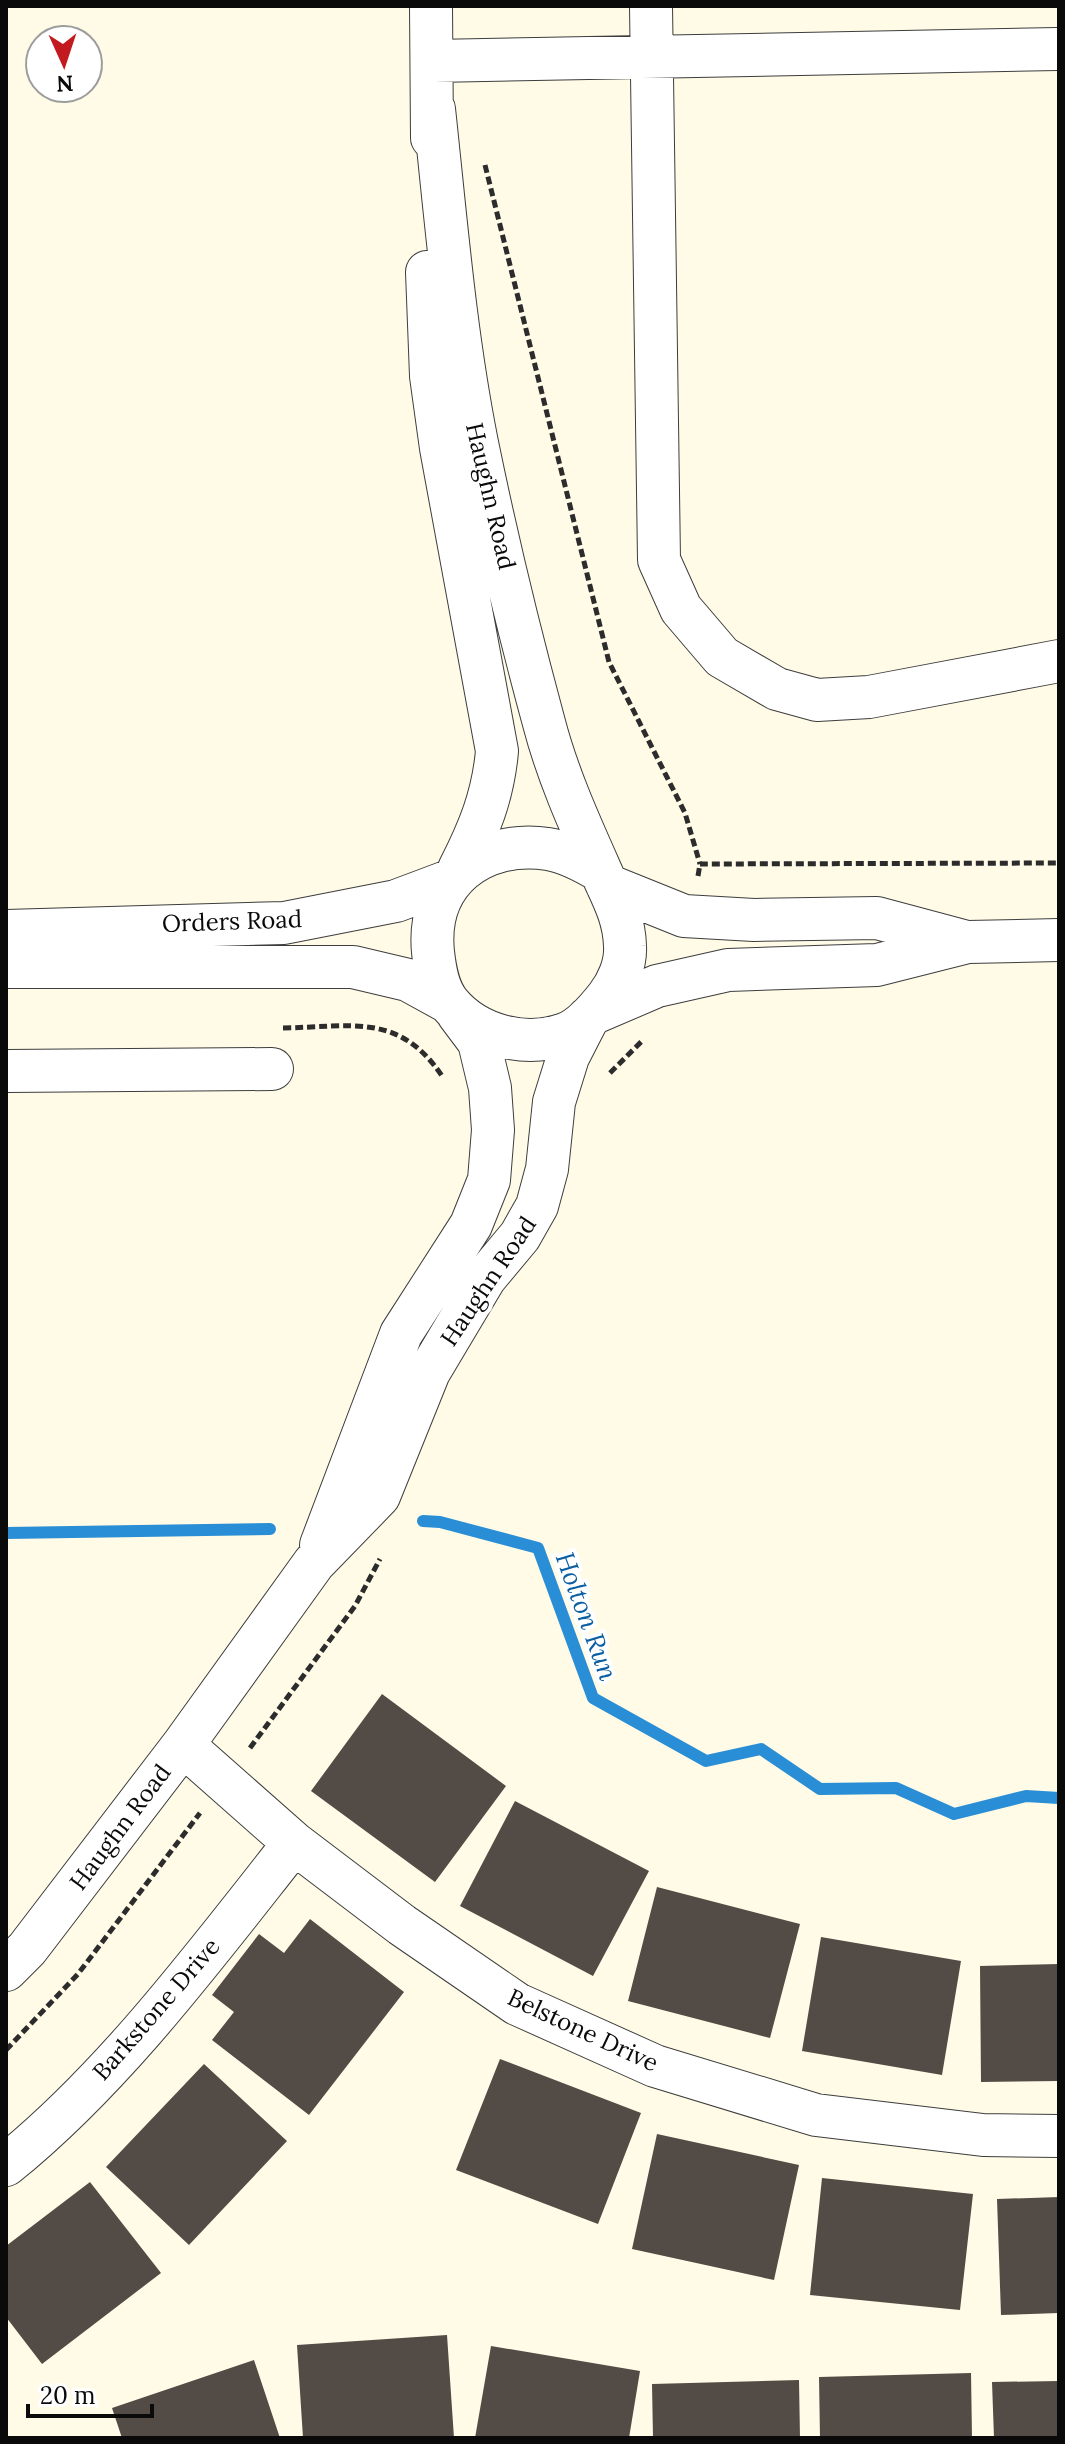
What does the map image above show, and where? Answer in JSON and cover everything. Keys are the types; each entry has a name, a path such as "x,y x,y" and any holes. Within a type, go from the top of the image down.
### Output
{"street":[{"name":"Haughn Road","path":"431,6 434,109 427,272 431,376 497,751 494,785 483,822 455,875"},
{"path":"651,6 654,55 653,321 659,560 681,609 722,657 777,689 817,700 869,697 1059,661"},
{"path":"434,61 1057,49"},
{"name":"Haughn Road","path":"434,109 459,329 477,443 544,723 561,778 604,878"},
{"path":"968,942 877,918 754,920 692,917 604,878 550,849 515,848 482,857 455,875 438,905 431,934 436,973 452,1006 468,1021 498,1036 532,1040 567,1033 591,1016 657,986 728,970 877,965 968,942 1059,940"},
{"name":"Orders Road","path":"6,931 284,923 396,901 455,875"},
{"path":"591,1016 617,984 626,951 623,917 604,878"},
{"name":"Orders Road","path":"6,967 353,967 408,980 452,1006"},
{"name":"Haughn Road","path":"314,1563 401,1334 471,1225 489,1180 493,1130 490,1088 479,1042 452,1006"},
{"name":"Haughn Road","path":"6,1970 27,1949 183,1745 314,1563 379,1496 429,1372 485,1278 520,1236 537,1206 547,1169 554,1102 568,1057 591,1016"},
{"path":"6,1071 272,1069"},
{"name":"Belstone Drive","path":"183,1745 294,1843 402,1925 517,2004 655,2066 816,2115 983,2135 1059,2136"},
{"name":"Barkstone Drive","path":"6,2165 38,2140 172,1997 294,1843"}],"path":[{"path":"481,150 609,662 685,813 700,864 692,917"},
{"path":"700,864 1059,863"},
{"path":"602,1082 629,1050 651,1034"},
{"path":"6,2050 78,1974 225,1781 355,1606 383,1551"}],"building":[{"path":"382,1694 506,1786 435,1882 311,1791"},
{"path":"515,1801 649,1871 593,1976 460,1906"},
{"path":"657,1887 800,1924 770,2038 628,2001"},
{"path":"310,1919 404,1992 309,2115 212,2040 234,2012 212,1995 259,1934 284,1953"},
{"path":"821,1937 961,1961 942,2075 802,2051"},
{"path":"1059,1964 1059,2081 981,2082 980,1966"},
{"path":"500,2059 641,2113 598,2224 456,2170"},
{"path":"204,2064 287,2141 189,2245 106,2167"},
{"path":"657,2134 799,2165 774,2280 632,2249"},
{"path":"822,2178 973,2194 960,2310 810,2295"},
{"path":"90,2182 161,2273 42,2364 6,2317 6,2246"},
{"path":"1059,2197 1059,2313 1001,2315 997,2199"},
{"path":"447,2335 454,2438 303,2438 297,2345"},
{"path":"491,2346 640,2371 629,2438 475,2438"},
{"path":"254,2360 280,2438 122,2438 112,2408"},
{"path":"971,2373 972,2438 820,2438 819,2377"},
{"path":"799,2380 800,2438 653,2438 652,2384"},
{"path":"1059,2381 1059,2438 994,2438 992,2382"}],"waterway":[{"name":"Holton Run","path":"423,1521 440,1522 538,1548 593,1698 706,1761 761,1749 820,1789 896,1788 954,1814 1026,1796 1059,1798"},
{"name":"Holton Run","path":"6,1533 270,1529"}]}
